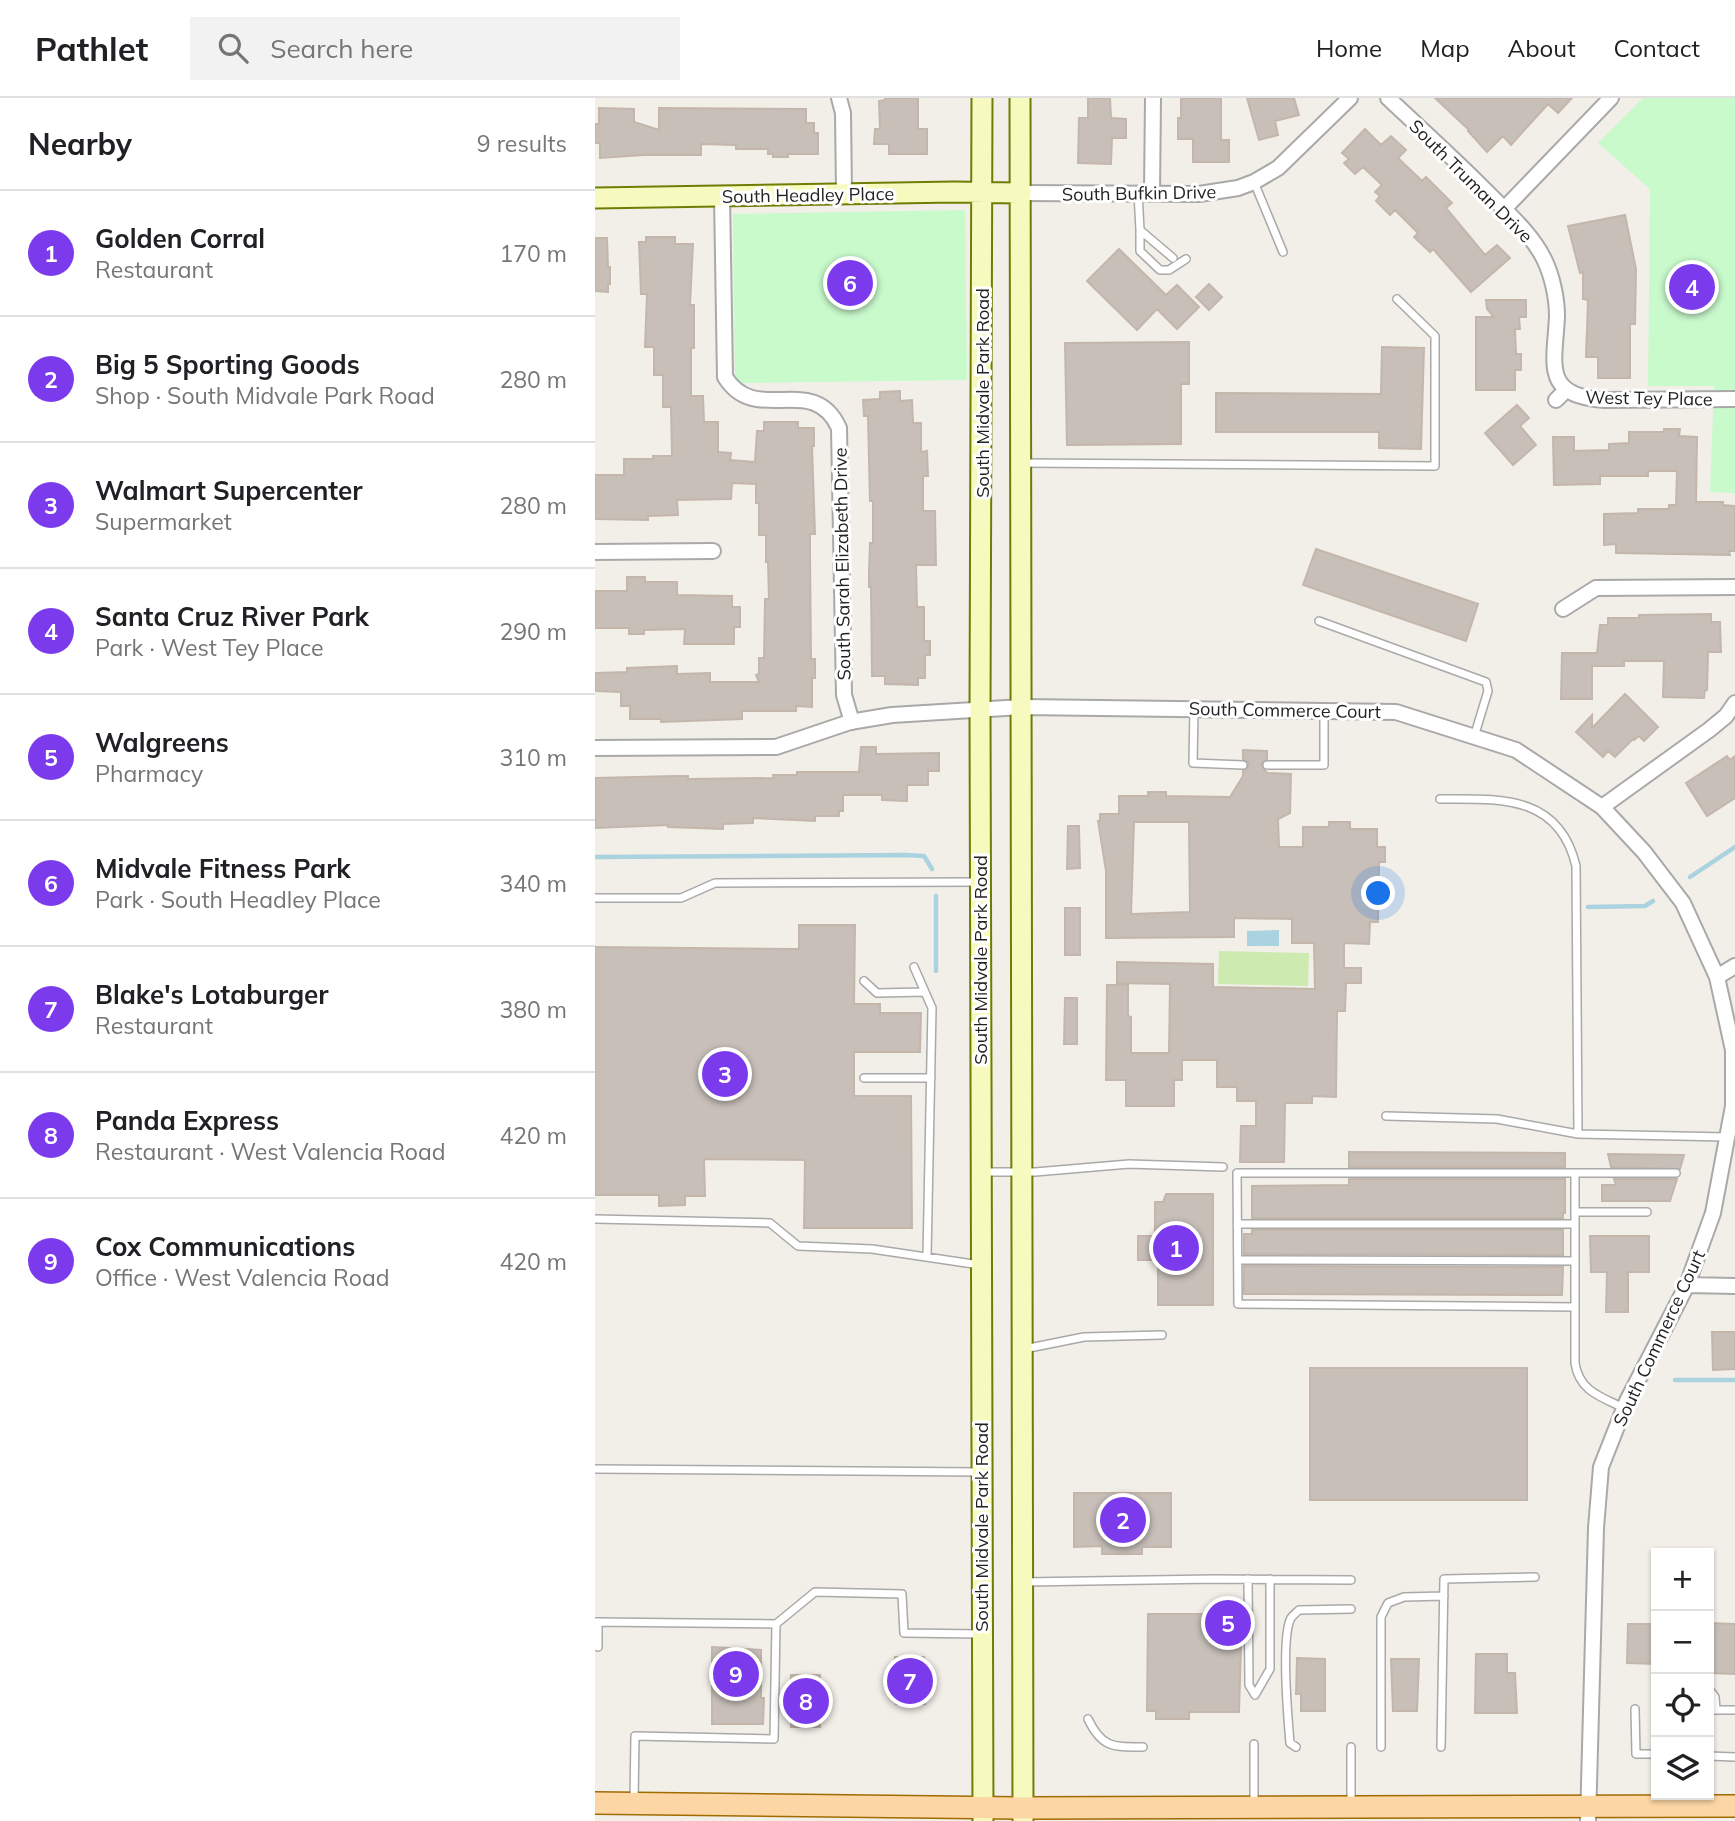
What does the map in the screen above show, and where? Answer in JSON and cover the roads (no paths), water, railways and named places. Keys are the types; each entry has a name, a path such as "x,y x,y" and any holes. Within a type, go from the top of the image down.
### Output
{"main road":[{"name":"South Midvale Park Road","path":"982,98 989,710 980,882 983,1814"},
{"path":"1020,98 1023,1814"},
{"name":"South Headley Place","path":"595,198 1021,193"},
{"path":"595,1803 983,1814 1351,1807 1588,1814 1735,1806"}],"street":[{"path":"839,98 843,113 844,194"},
{"path":"1145,193 1153,98"},
{"name":"South Bufkin Drive","path":"1021,193 1211,192 1254,182 1278,168 1296,153 1350,98"},
{"name":"South Truman Drive","path":"1388,98 1504,209 1524,230 1544,259 1553,286 1557,313 1555,371 1561,395"},
{"path":"1504,209 1612,98"},
{"name":"South Sarah Elizabeth Drive","path":"722,196 725,377 731,387 744,396 759,400 807,400 820,403 835,418 839,428 844,695 852,722"},
{"name":"West Tey Place","path":"1561,395 1604,400 1735,399"},
{"path":"595,552 713,551"},
{"path":"1563,609 1596,587 1735,587"},
{"path":"1602,807 1709,730 1726,716 1735,703"},
{"name":"South Commerce Court","path":"595,747 776,747 852,722 892,715 1023,707 1396,712 1516,750 1602,807 1644,852 1683,903 1717,977 1733,1050 1734,1106 1713,1213 1687,1285 1624,1408 1601,1467 1595,1528 1588,1814"},
{"path":"1717,977 1735,966"},
{"path":"1687,1285 1735,1286"}],"lane":[{"path":"1254,182 1283,252"},
{"path":"1145,193 1140,251 1160,270 1169,270 1186,258"},
{"path":"1140,230 1173,258"},
{"path":"1022,463 1434,466 1435,336 1397,299"},
{"path":"1319,621 1486,682 1488,691 1474,737"},
{"path":"1194,709 1193,763 1243,765"},
{"path":"1267,765 1324,765 1324,711"},
{"path":"1440,799 1520,802 1543,814 1562,833 1573,852 1576,866 1578,1134"},
{"path":"595,898 681,898 715,883 980,882"},
{"path":"913,967 932,1008 927,1257"},
{"path":"864,981 877,993 925,992"},
{"path":"864,1078 931,1078"},
{"path":"1385,1116 1497,1119 1578,1134 1727,1138"},
{"path":"981,1172 1023,1172 1129,1164 1223,1167"},
{"path":"1574,1307 1238,1304 1237,1173 1676,1173"},
{"path":"1575,1173 1574,1307 1577,1375 1584,1387 1591,1392 1624,1408"},
{"path":"1575,1212 1647,1212"},
{"path":"595,1219 770,1223 798,1246 871,1249 981,1266"},
{"path":"1237,1224 1575,1224"},
{"path":"1238,1260 1575,1261"},
{"path":"1023,1349 1084,1337 1162,1335"},
{"path":"595,1469 982,1472"},
{"path":"1441,1747 1444,1579 1535,1577"},
{"path":"1248,1579 1249,1685 1255,1695 1270,1669 1270,1579"},
{"path":"1024,1582 1351,1580"},
{"path":"598,1647 597,1622 776,1625 815,1592 902,1594 904,1633 981,1634"},
{"path":"1381,1747 1381,1617 1388,1603 1404,1597 1444,1596"},
{"path":"1296,1747 1290,1743 1288,1712 1287,1642 1290,1619 1299,1610 1351,1609"},
{"path":"634,1803 635,1737 774,1739 776,1625"},
{"path":"1635,1709 1636,1754 1651,1754"},
{"path":"1714,1710 1735,1710"},
{"path":"1088,1719 1096,1736 1113,1746 1143,1746"},
{"path":"1254,1744 1254,1807"},
{"path":"1351,1747 1351,1807"},
{"path":"1714,1756 1735,1757"}],"water":[{"path":"1279,930 1279,946 1247,946 1247,931"}],"waterway":[{"path":"1690,877 1735,847"},
{"path":"595,857 906,855 924,856 932,869"},
{"path":"936,896 936,971"},
{"path":"1588,907 1645,906 1653,901"},
{"path":"1675,1380 1735,1380"}],"place":[{"name":"Midvale Fitness Park","path":"850,283"},
{"name":"Santa Cruz River Park","path":"1692,287"},
{"name":"Walmart Supercenter","path":"725,1074"},
{"name":"Golden Corral","path":"1176,1248"},
{"name":"Big 5 Sporting Goods","path":"1123,1520"},
{"name":"Walgreens","path":"1228,1623"},
{"name":"Cox Communications","path":"736,1674"},
{"name":"Blake's Lotaburger","path":"910,1681"},
{"name":"Panda Express","path":"806,1701"}]}
